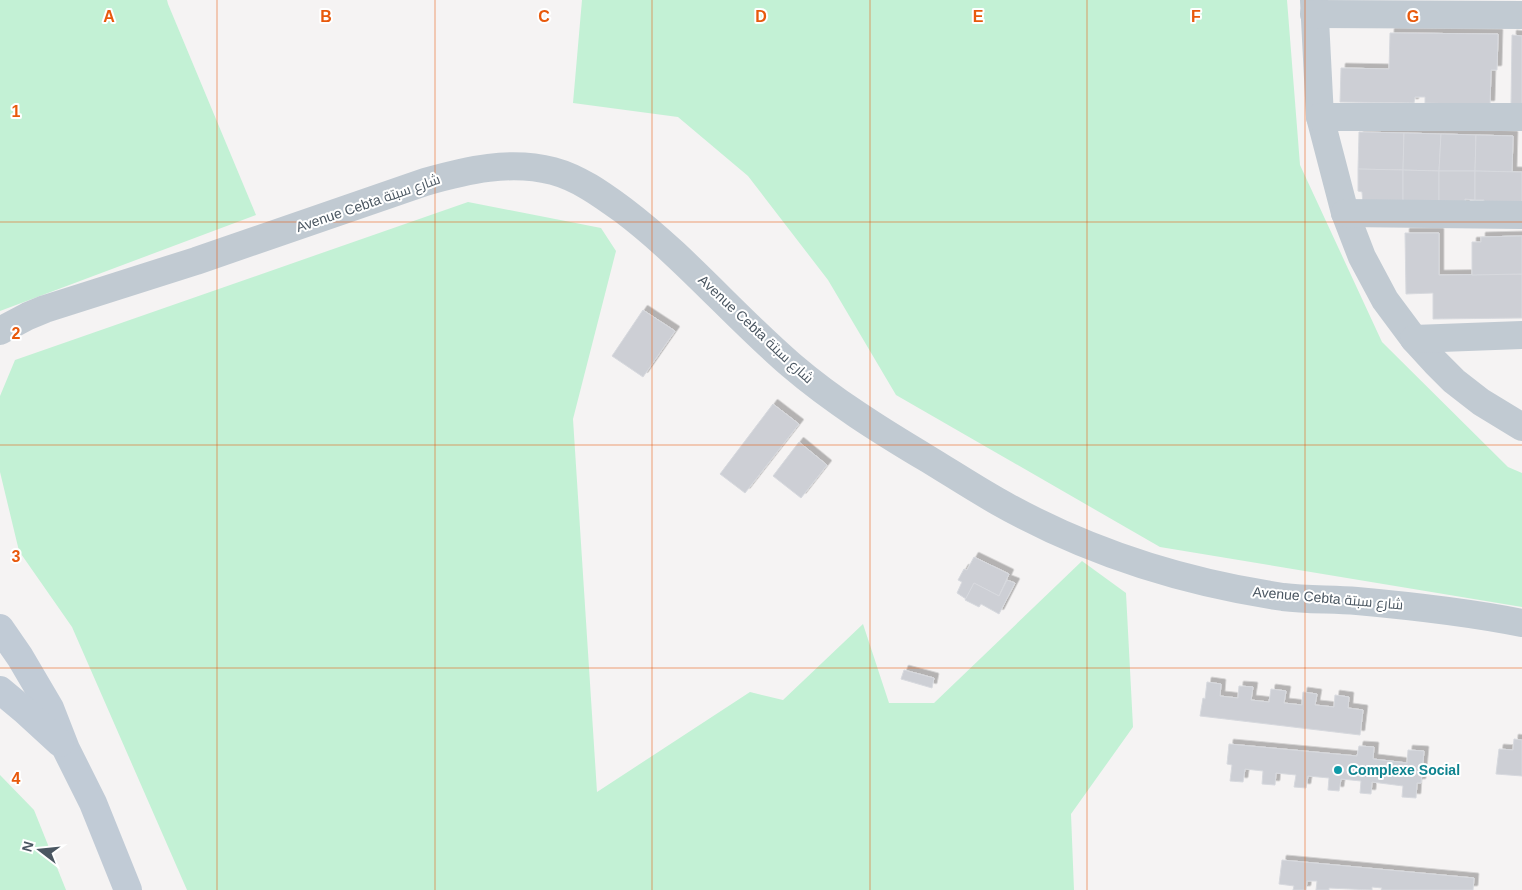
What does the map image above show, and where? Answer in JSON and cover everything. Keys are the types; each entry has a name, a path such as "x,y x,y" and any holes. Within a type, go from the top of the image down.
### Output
{"main road":[{"path":"0,628 20,657 50,708 66,749 93,803 128,890"},
{"path":"0,690 66,749"}],"street":[{"path":"1522,15 1314,7 1320,116 1345,213 1362,257 1385,300 1414,339 1454,381 1481,402 1522,427"},
{"path":"1320,116 1522,117"},
{"name":"Avenue Cebta شارع سبتة","path":"0,331 46,309 196,261 458,172 512,166 542,169 581,182 601,194 640,223 693,270 790,364 848,408 898,441 989,496 1040,523 1099,550 1194,580 1286,597 1346,600 1437,609 1522,623"},
{"path":"1345,213 1522,215"},
{"path":"1414,339 1522,335"}],"green space":[{"path":"0,0 167,0 256,215 0,311"},
{"path":"582,0 1287,0 1300,165 1382,342 1508,467 1522,473 1522,607 1160,547 896,395 828,280 748,176 678,117 573,103"},
{"path":"468,202 601,228 616,251 573,419 597,792 750,692 783,700 863,624 889,703 934,703 1082,561 1126,593 1133,727 1071,814 1074,890 187,890 72,627 19,551 0,472 0,396 15,360"},
{"path":"0,775 34,810 66,890 0,890"}],"building":[{"path":"1390,33 1498,34 1497,70 1491,70 1490,105 1425,103 1425,97 1415,97 1414,103 1340,102 1341,68 1389,69"},
{"path":"1512,35 1522,36 1522,105 1511,105"},
{"path":"1359,132 1404,133 1403,170 1358,169"},
{"path":"1404,133 1441,134 1439,171 1403,170"},
{"path":"1441,134 1476,135 1475,171 1439,171"},
{"path":"1476,135 1513,136 1512,172 1475,171"},
{"path":"1358,169 1403,170 1403,205 1363,205 1362,192 1358,191"},
{"path":"1403,170 1439,171 1439,202 1403,202"},
{"path":"1439,171 1475,171 1475,200 1465,199 1465,205 1439,204"},
{"path":"1475,171 1522,172 1522,208 1484,207 1484,200 1475,200"},
{"path":"1405,233 1439,233 1439,275 1522,274 1522,318 1433,319 1433,293 1406,294"},
{"path":"1522,236 1522,274 1472,275 1472,242 1481,242 1481,237"},
{"path":"643,310 675,331 643,377 612,356"},
{"path":"773,404 799,424 745,493 720,474"},
{"path":"799,442 827,465 801,498 773,476"},
{"path":"974,557 1009,574 999,596 974,583 966,599 957,593 962,582 958,580 964,569 967,570"},
{"path":"1007,580 1015,583 999,614 981,604 979,607 965,600 974,583 999,596"},
{"path":"904,670 934,678 932,688 901,679"},
{"name":"Complexe Social","path":"1207,682 1221,684 1220,696 1238,698 1239,686 1253,687 1251,700 1269,702 1271,689 1286,691 1284,703 1302,705 1303,692 1317,694 1315,705 1334,707 1335,695 1349,697 1348,708 1363,710 1360,735 1200,716"},
{"name":"Complexe Social","path":"1514,739 1522,740 1522,776 1496,774 1499,749 1513,750"},
{"name":"Complexe Social","path":"1229,744 1357,756 1359,746 1374,747 1373,759 1407,763 1408,750 1424,751 1421,783 1417,783 1416,798 1402,797 1403,786 1372,782 1371,794 1360,793 1361,781 1341,779 1339,791 1328,790 1329,778 1308,776 1306,788 1294,787 1296,775 1276,773 1275,785 1262,784 1263,771 1245,769 1243,782 1230,781 1232,765 1227,764"},
{"path":"1282,860 1474,878 1473,890 1381,890 1382,888 1372,887 1372,890 1329,888 1329,890 1316,890 1317,881 1307,881 1306,890 1293,890 1294,886 1279,884"}],"place":[{"name":"Complexe Social","path":"1338,770"}]}
